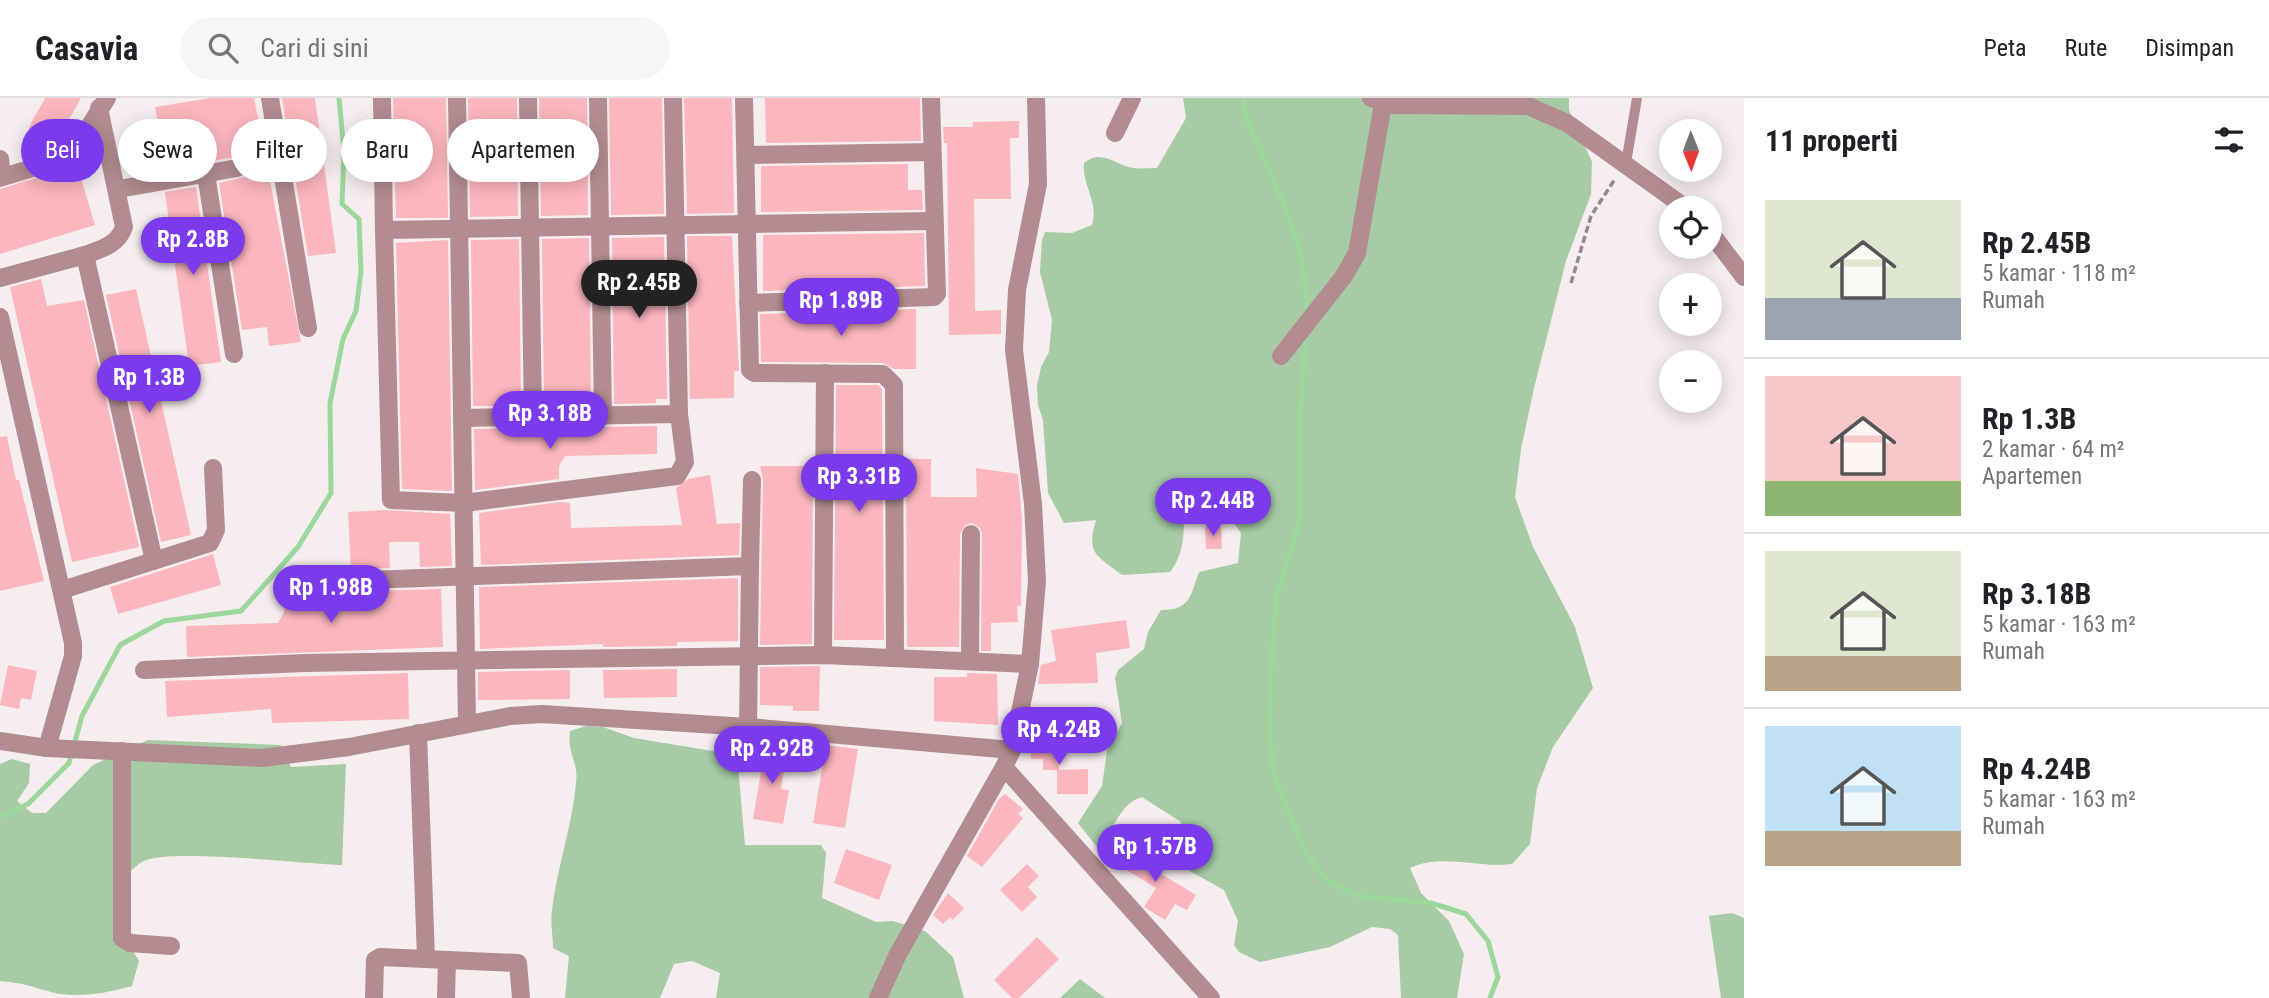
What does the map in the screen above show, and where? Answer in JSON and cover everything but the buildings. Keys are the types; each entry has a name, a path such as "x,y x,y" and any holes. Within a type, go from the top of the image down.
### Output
{"street":[{"path":"270,98 308,328"},
{"path":"382,98 389,498 394,502 464,503 677,476 685,462 679,414 673,98"},
{"path":"457,98 467,723"},
{"path":"528,98 533,417"},
{"path":"598,98 603,416"},
{"path":"744,98 751,372 883,374 895,389 895,658"},
{"path":"748,303 934,298 937,294 931,98"},
{"path":"878,998 898,954 1012,750 1030,664 1036,615 1036,543 1014,350 1014,319 1038,184 1036,98"},
{"path":"1115,133 1132,98"},
{"path":"1280,356 1344,276 1357,253 1377,101 1528,107 1567,123 1670,196"},
{"path":"0,159 1,178 66,158 74,151 103,103"},
{"path":"0,278 85,255 112,244 121,237 124,225 103,103"},
{"path":"746,155 932,152"},
{"path":"119,189 160,182"},
{"path":"207,182 234,354"},
{"path":"384,230 933,222"},
{"path":"1722,248 1744,277"},
{"path":"85,255 154,561"},
{"path":"0,317 62,590 73,656 55,748"},
{"path":"823,655 825,373"},
{"path":"462,418 679,414"},
{"path":"62,590 213,540 216,530 213,468"},
{"path":"748,727 752,480"},
{"path":"970,661 971,534"},
{"path":"287,583 750,566"},
{"path":"144,670 823,655 1030,664"},
{"path":"0,741 55,748 211,758 262,758 323,751 467,723 542,714 748,727 1012,750"},
{"path":"418,733 426,959"},
{"path":"122,751 122,938 130,943 171,946"},
{"path":"1004,767 1204,996"},
{"path":"374,998 376,958 518,963 521,998"},
{"path":"446,998 447,960"}],"lane":[{"path":"1626,163 1637,98"}],"path":[{"path":"1571,283 1591,216 1626,163"}],"green space":[{"path":"1183,98 1569,98 1569,110 1592,162 1591,194 1566,261 1534,388 1521,449 1515,497 1533,547 1575,627 1593,688 1553,747 1537,788 1530,844 1512,864 1447,861 1410,868 1421,893 1449,921 1464,954 1457,998 1401,998 1398,935 1390,929 1372,927 1330,947 1260,962 1239,952 1234,945 1238,921 1224,890 1179,865 1176,849 1181,822 1142,797 1134,800 1122,811 1097,847 1078,823 1102,786 1107,751 1122,723 1115,678 1118,670 1144,649 1148,632 1161,610 1178,608 1188,600 1199,572 1238,563 1241,533 1220,503 1181,496 1184,525 1176,564 1170,572 1122,575 1100,558 1093,547 1096,520 1064,523 1048,493 1043,420 1038,405 1037,386 1041,367 1049,352 1052,320 1040,272 1042,240 1045,232 1072,233 1092,225 1092,201 1085,179 1084,163 1103,157 1133,168 1157,168 1186,118"},
{"path":"586,726 603,727 634,738 737,755 745,845 821,845 826,853 822,898 876,922 893,921 925,931 953,957 964,998 716,998 720,973 692,961 674,964 660,998 565,998 569,956 553,948 551,915 576,783 570,731"},
{"path":"148,740 281,745 291,767 346,764 342,865 208,856 158,857 144,861 124,879 116,891 113,903 118,926 139,961 132,986 103,993 74,995 0,981 0,764 12,759 30,764 29,783 17,801 32,813 46,813 93,765"},
{"path":"1732,913 1744,918 1744,998 1721,998 1709,916"},
{"path":"1080,979 1105,998 1060,998"}],"waterway":[{"path":"0,817 28,804 69,763 82,716 120,645 164,621 241,611 298,547 331,493 330,403 343,339 356,311 361,271 359,219 342,204 344,151 339,98"},
{"path":"1243,98 1250,127 1297,242 1304,276 1306,314"},
{"path":"1306,331 1300,419 1301,517 1276,598 1270,740 1274,776 1305,851 1325,879 1357,896 1431,903 1466,914 1488,941 1498,977 1490,998"}]}
